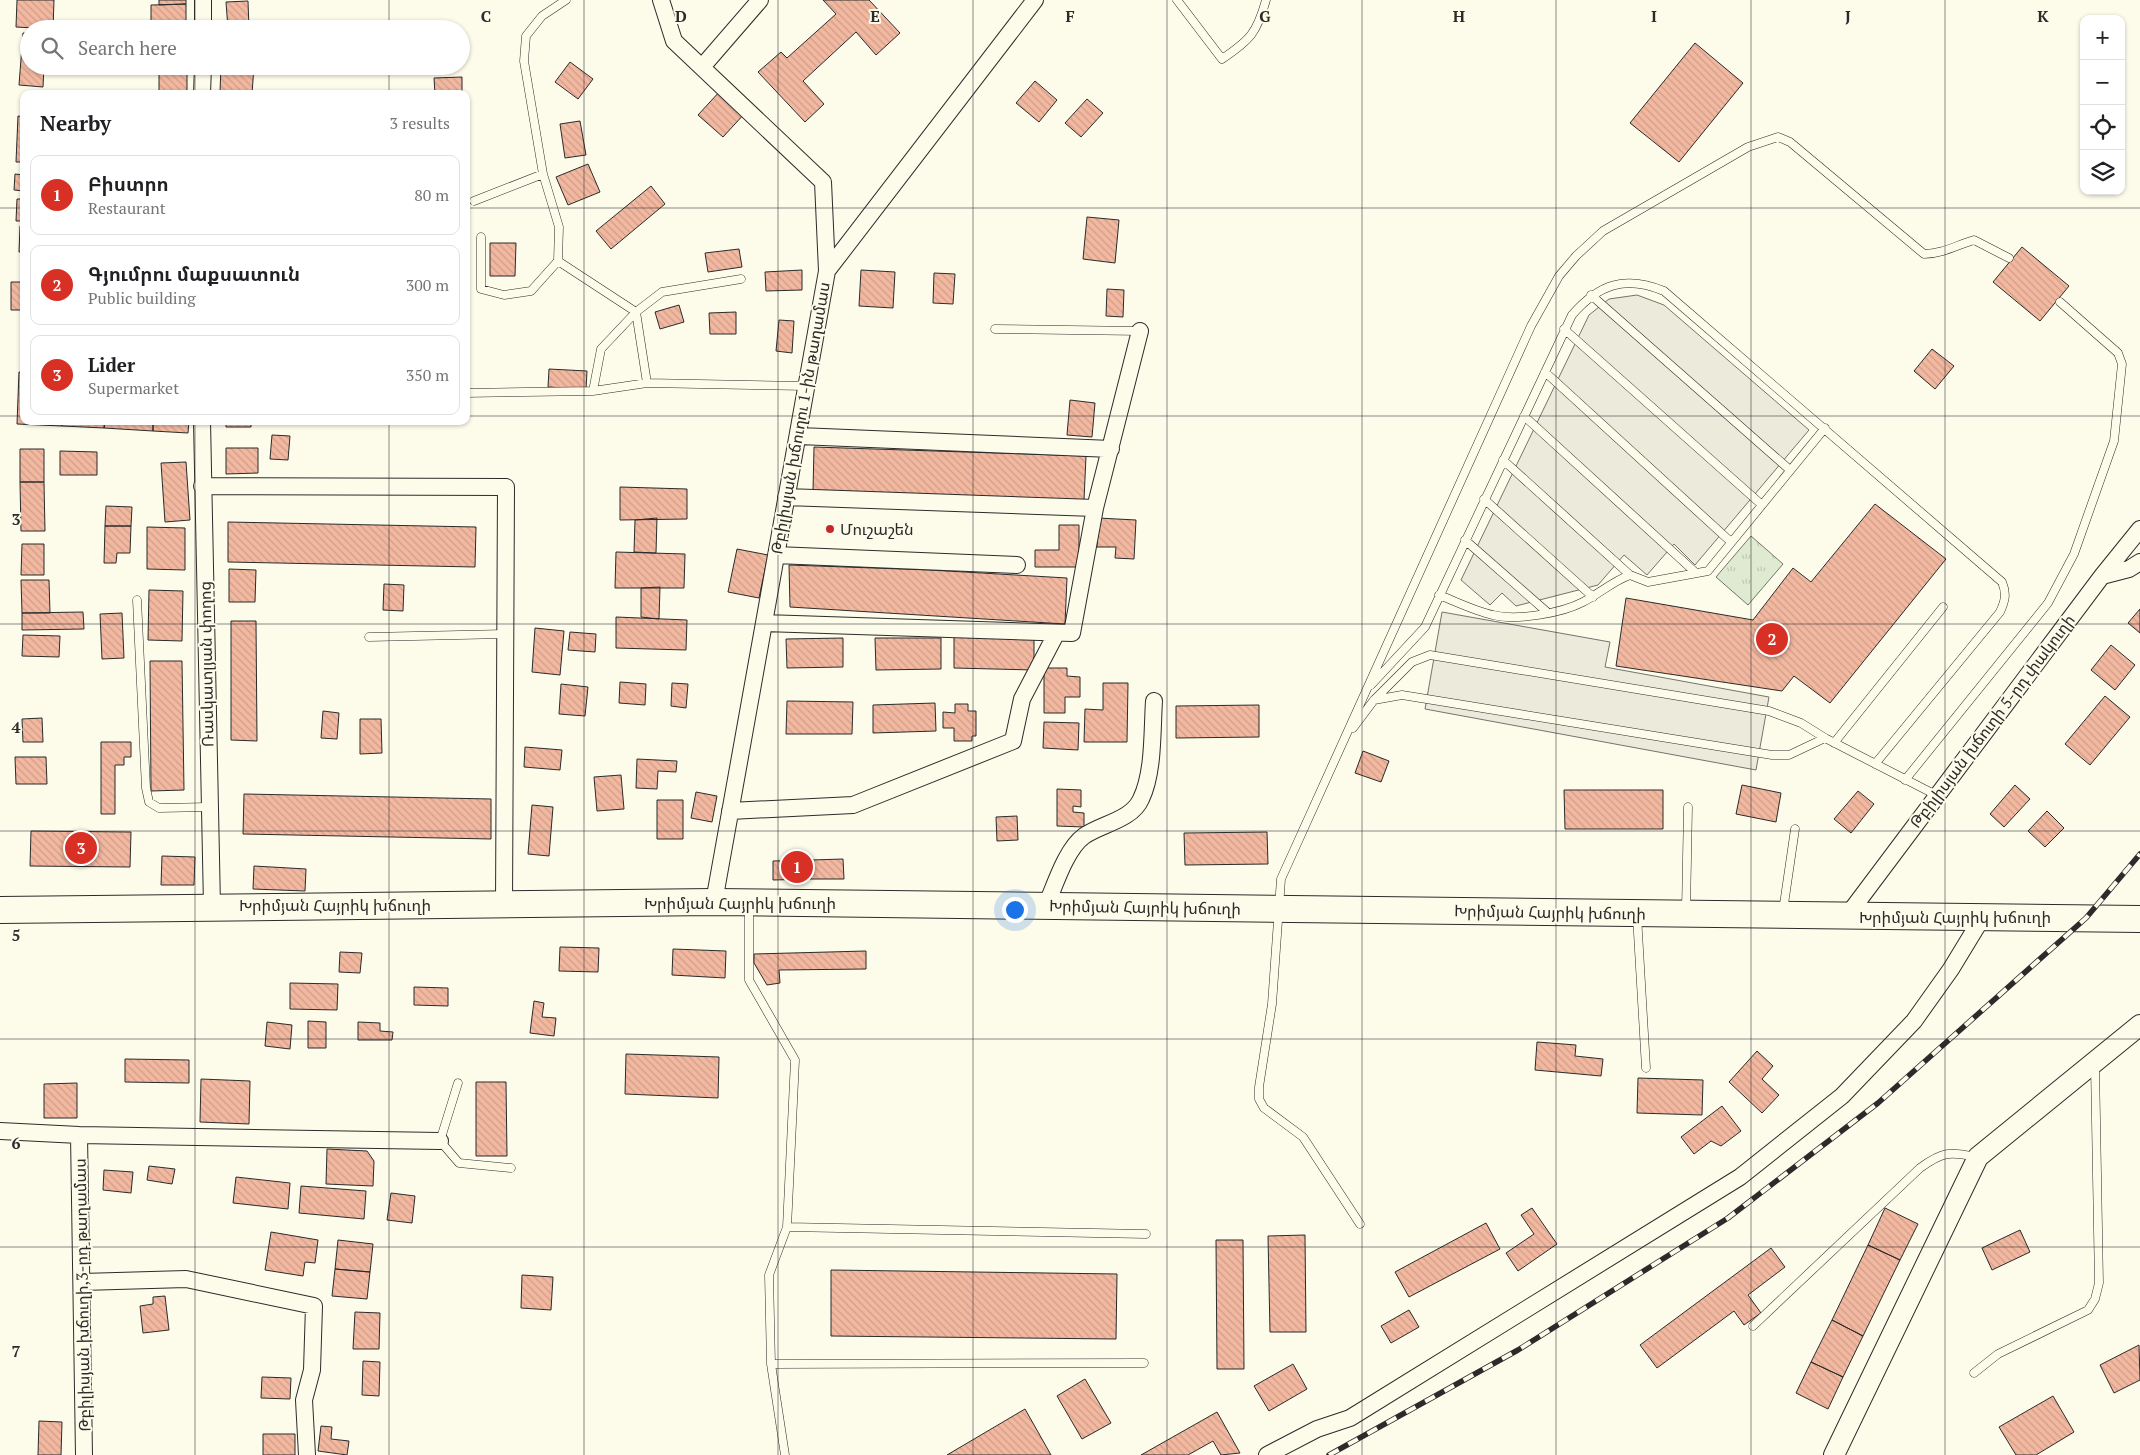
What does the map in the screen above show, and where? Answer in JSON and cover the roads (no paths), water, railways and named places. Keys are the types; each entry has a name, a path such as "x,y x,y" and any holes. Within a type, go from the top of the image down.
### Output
{"highway":[{"name":"Խրիմյան Հայրիկ խճուղի","path":"0,910 212,906 749,902 2140,919"}],"street":[{"path":"203,0 203,20"},
{"path":"702,67 760,0"},
{"name":"Թբիլիսյան խճուղու 1-ին թաղամաս","path":"714,902 786,497 799,436 827,271 1034,0"},
{"path":"658,1 674,41 823,182 827,271"},
{"path":"202,75 202,90"},
{"path":"764,623 1056,634 1072,633 1095,508 1140,331"},
{"name":"Ռասկատլյան փողոց","path":"202,425 212,906"},
{"path":"799,436 1111,449"},
{"path":"202,486 506,487 504,905"},
{"path":"786,497 1095,508"},
{"name":"Թբիլիսյան խճուղի 5-րդ փակուղի","path":"1847,916 1936,795 2102,576 2140,529"},
{"path":"776,555 1017,565"},
{"path":"2102,576 2129,569 2140,562"},
{"path":"730,811 853,805 1013,741 1022,699 1056,634"},
{"path":"1046,906 1070,851 1083,836 1127,815 1141,801 1148,776 1154,701"},
{"path":"1266,1455 1317,1429 1350,1418 1740,1177 1842,1096 1888,1049 1914,1021 1951,969 1982,918"},
{"path":"1834,1455 1978,1157 2140,1025"},
{"path":"0,1131 79,1135 440,1141"},
{"name":"Թբիլիսյան խճուղի,3-րդ թաղամաս","path":"79,1135 84,1455"},
{"path":"82,1282 186,1279 314,1306 312,1370 304,1400 307,1455"}],"lane":[{"path":"481,237 481,289 504,295 530,291 558,261 559,227 544,174 524,61 526,36 542,16 566,0"},
{"path":"1177,0 1222,59 1248,41 1261,18 1266,0"},
{"path":"1360,1224 1303,1137 1273,1116 1264,1108 1259,1099 1272,1004 1281,880 1531,326 1559,276 1576,256 1603,230 1748,147 1778,137 1790,142 1924,254 1938,254 1956,245 1974,240 2009,258"},
{"path":"474,201 544,174"},
{"path":"558,261 636,312 647,383"},
{"path":"593,391 601,349 636,312 662,292 742,279"},
{"path":"1366,690 1425,627 1572,314 1591,296 1604,287 1629,284 1651,286 1664,291 1825,428 2002,582 2006,590 2005,602 2000,612 1875,764"},
{"path":"1591,296 1790,470"},
{"path":"1905,780 2048,603 2074,554 2114,441 2122,364 2118,353 2060,302"},
{"path":"995,329 1140,331"},
{"path":"1564,329 1762,505"},
{"path":"1545,372 1731,542"},
{"path":"470,393 593,391 647,383 807,386"},
{"path":"1524,416 1696,573"},
{"path":"1503,460 1630,575 1648,582 1708,570 1825,428"},
{"path":"1484,499 1593,597"},
{"path":"1465,540 1547,612"},
{"path":"1439,595 1493,615 1506,617 1547,612 1574,605 1593,597 1619,579 1630,575"},
{"path":"136,600 146,788 150,802 159,808 209,807"},
{"path":"1834,743 1943,607"},
{"path":"368,636 505,634"},
{"path":"1343,742 1374,700 1412,662 1430,655 1769,711 1801,723 1834,743 1936,795"},
{"path":"1374,700 1402,695 1772,755 1789,755 1825,738"},
{"path":"1686,914 1688,807"},
{"path":"1783,915 1794,828"},
{"path":"749,902 748,980 795,1060 787,1227 769,1275 771,1364 784,1455"},
{"path":"1637,913 1646,1068"},
{"path":"1974,1373 1998,1354 2088,1310 2094,1298 2099,1283 2095,1061"},
{"path":"458,1083 440,1141 459,1163 511,1168"},
{"path":"1753,1326 1920,1168 1937,1156 1954,1152 1978,1157"},
{"path":"787,1227 1146,1234"},
{"path":"771,1364 1144,1363"}],"railway":[{"path":"1329,1455 1518,1350 1728,1218 1878,1103 2086,918 2140,854"}],"place":[{"name":"Մուշաշեն","path":"830,529"},
{"name":"Գյումրու մաքսատուն","path":"1772,639"},
{"name":"Lider","path":"81,848"},
{"name":"Բիստրո","path":"797,867"}]}
